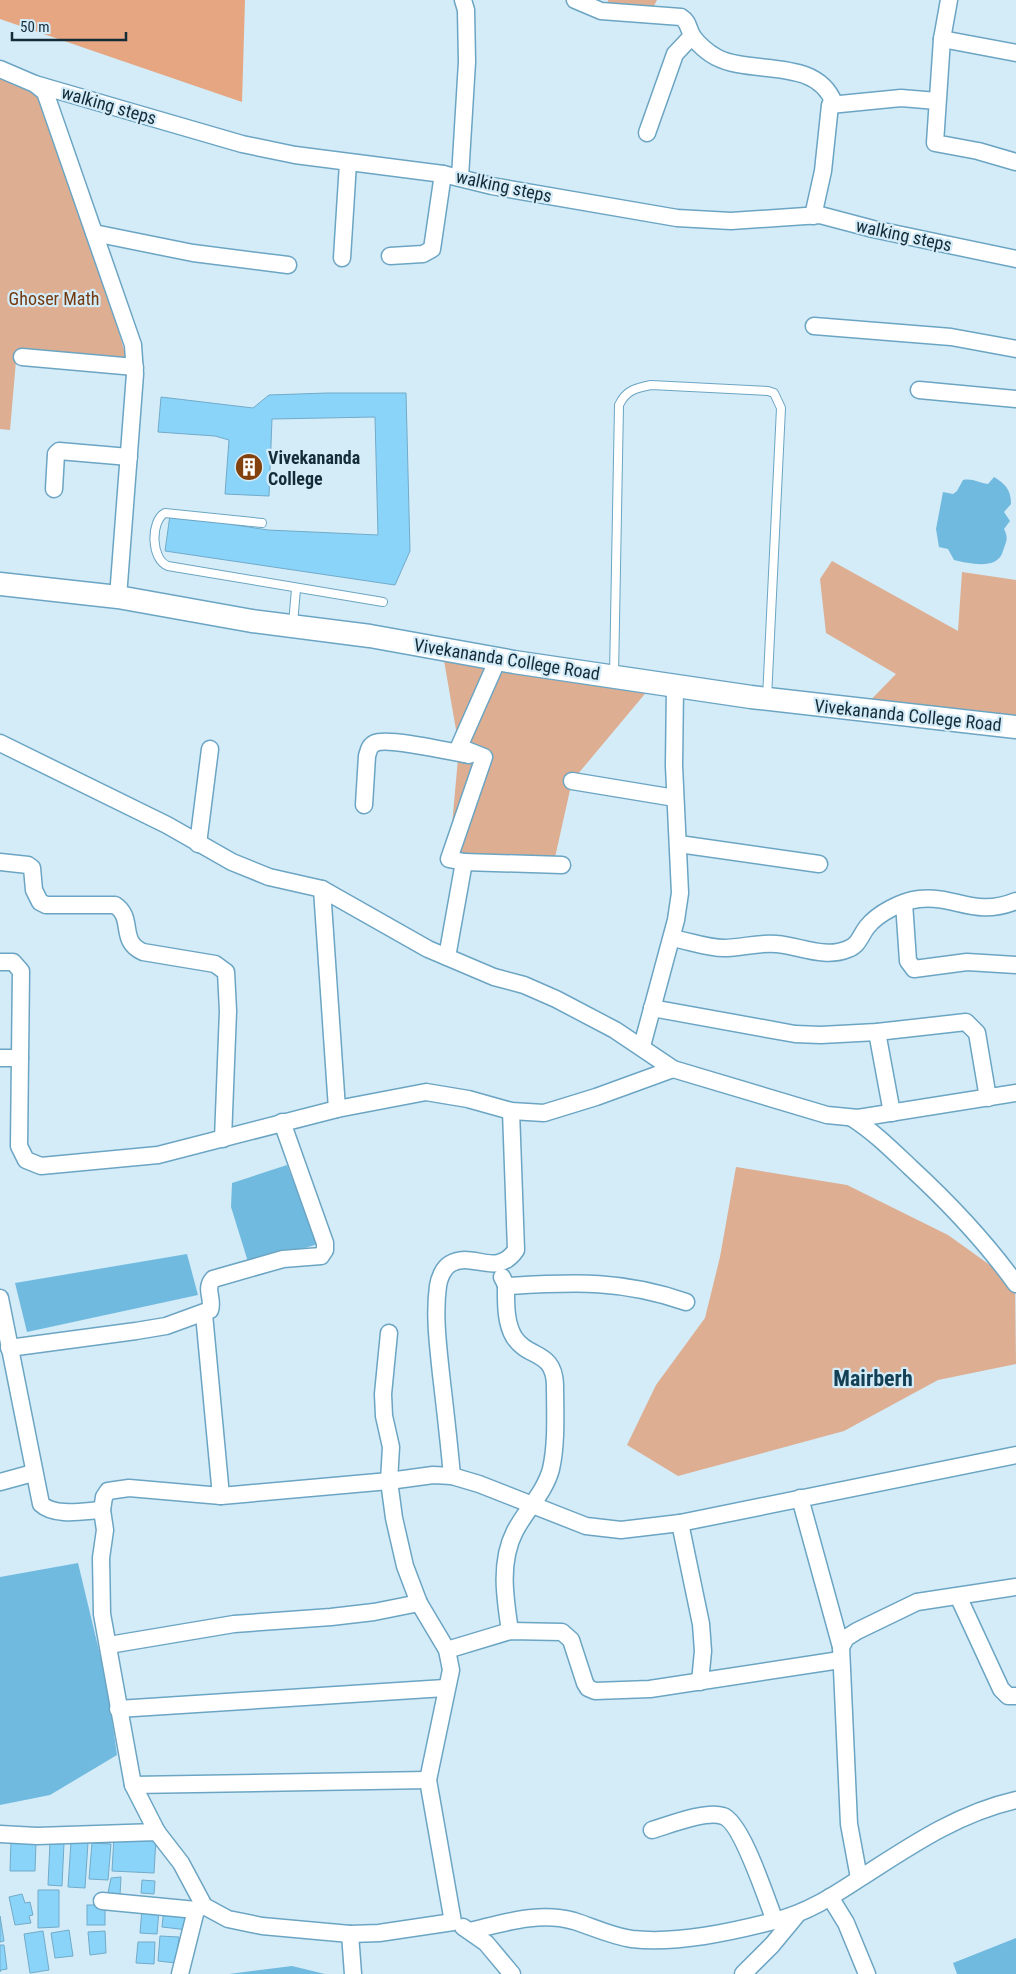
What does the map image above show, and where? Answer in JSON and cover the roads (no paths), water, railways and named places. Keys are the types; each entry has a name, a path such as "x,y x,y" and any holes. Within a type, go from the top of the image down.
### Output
{"street":[{"path":"460,177 466,86 466,10 463,0"},
{"path":"575,0 601,11 681,18 686,21 692,36 717,58 754,68 788,70 814,80 826,91 834,103"},
{"path":"948,0 942,39 935,143 978,151 1016,162"},
{"path":"647,133 672,61 683,44 692,36"},
{"path":"942,39 1016,53"},
{"name":"walking steps","path":"0,69 35,84 242,144 294,156 443,174 492,186 677,218 731,221 813,216 1016,259"},
{"path":"35,84 44,92 128,328 135,367 118,597"},
{"path":"813,216 826,156 828,109 834,103 901,98 937,101"},
{"path":"342,258 348,163"},
{"path":"390,256 423,254 432,249 443,174"},
{"path":"94,233 193,253 288,265"},
{"path":"814,326 951,337 1016,349"},
{"path":"22,356 135,367"},
{"path":"919,390 1016,399"},
{"path":"54,489 56,454 59,451 129,456"},
{"name":"Vivekananda College Road","path":"0,584 118,597 292,626 370,636 498,659 767,699 1016,727"},
{"path":"484,758 459,747 498,659"},
{"path":"642,1046 672,938 680,893 679,844 675,798 675,686"},
{"path":"0,743 150,816 248,870 322,889 406,937 447,957 556,999 642,1046 673,1069 827,1115 852,1118 1016,1093"},
{"path":"364,805 367,756 369,748 374,744 405,744 484,758"},
{"path":"198,844 210,749"},
{"path":"484,758 449,859 464,862 562,865"},
{"path":"572,781 675,798"},
{"path":"679,844 819,864"},
{"path":"0,862 28,865 32,868 34,890 40,902 46,905 115,905 121,909 125,916 129,941 134,948 143,952 215,964 226,972 228,1011 223,1139"},
{"path":"447,957 464,862"},
{"path":"322,889 337,1109"},
{"path":"672,938 722,948 763,943 779,944 810,951 846,950 855,946 872,920 904,903 919,899 939,900 968,907 988,908 1016,901"},
{"path":"904,903 908,961 914,969 967,962 1016,965"},
{"path":"0,962 14,962 21,971 20,1146 26,1160 41,1166 158,1156 282,1122 337,1109 426,1092 468,1099 511,1111 544,1113 596,1097 673,1069"},
{"path":"652,1008 795,1034 821,1035 877,1032 966,1022 977,1032 988,1098"},
{"path":"877,1032 892,1113"},
{"path":"0,1058 20,1058"},
{"path":"452,1476 436,1313 438,1284 444,1270 450,1264 460,1260 499,1263 511,1258 516,1250 511,1111"},
{"path":"852,1118 875,1134 958,1213 987,1246 1016,1284"},
{"path":"9,1348 166,1326 204,1314 210,1310 208,1289 213,1279 283,1259 321,1256 325,1250 325,1243 282,1122"},
{"path":"499,1263 502,1278 506,1285 507,1308 514,1336 524,1348 540,1354 547,1360 555,1383 551,1468 545,1485 514,1532 504,1567 504,1595 510,1631"},
{"path":"506,1285 595,1282 645,1289 686,1302"},
{"path":"0,1298 33,1473 41,1504 47,1510 102,1510"},
{"path":"204,1314 221,1496"},
{"path":"389,1333 383,1394 384,1416 391,1447 389,1481 396,1528 405,1566 418,1603 447,1650 451,1670 445,1688 428,1780 453,1922"},
{"path":"180,1974 200,1908 181,1863 157,1832 133,1785 102,1614 100,1587 104,1530 102,1510 104,1497 108,1491 115,1488 221,1496 389,1481 433,1475 452,1476 586,1526 621,1530 680,1523 1016,1455"},
{"path":"0,1482 33,1473"},
{"path":"800,1498 840,1654 849,1824 859,1878"},
{"path":"680,1523 701,1624 703,1651 700,1682"},
{"path":"840,1654 846,1638 905,1606 918,1602 1016,1587"},
{"path":"958,1596 1001,1689 1008,1696 1016,1696"},
{"path":"108,1646 234,1624 348,1615 418,1603"},
{"path":"447,1650 510,1631 549,1630 562,1632 571,1640 585,1683 588,1688 595,1691 650,1689 700,1682 840,1654"},
{"path":"118,1710 445,1688"},
{"path":"133,1785 428,1780"},
{"path":"470,1931 514,1920 546,1916 574,1921 632,1939 660,1939 726,1933 796,1916 830,1897 951,1821 989,1806 1016,1800"},
{"path":"652,1830 708,1815 723,1816 733,1823 741,1836 775,1921"},
{"path":"0,1834 37,1836 157,1832"},
{"path":"830,1897 846,1922 867,1974"},
{"path":"102,1901 200,1908 228,1920 262,1926 350,1934 380,1934 453,1922 470,1931 486,1943 512,1974"},
{"path":"743,1974 772,1945 796,1916"},
{"path":"350,1934 353,1974"}],"lane":[{"path":"614,677 619,405 624,394 636,388 652,385 768,392 774,393 780,400 781,408 767,699"},
{"path":"262,523 165,513 159,516 156,522 157,558 162,564 168,566 296,589 383,602"},
{"path":"292,626 296,589"}],"water":[{"path":"994,477 1007,487 1011,499 1011,504 1004,512 1010,521 1004,529 1006,540 1003,551 996,561 990,563 968,563 954,560 948,549 939,547 936,529 943,492 953,494 957,491 963,480 973,480 988,484"},
{"path":"287,1165 318,1244 249,1265 231,1207 232,1183"},
{"path":"187,1254 198,1295 27,1332 15,1283"},
{"path":"78,1563 107,1684 117,1755 50,1795 0,1805 0,1577"},
{"path":"1016,1938 1016,1974 957,1974 953,1963"},
{"path":"292,1966 325,1974 229,1974"}],"place":[{"name":"Vivekananda College","path":"249,467"}],"district":[{"name":"Mairberh","path":"873,1378"}],"park label":[{"name":"Ghoser Math","path":"54,298"}]}
